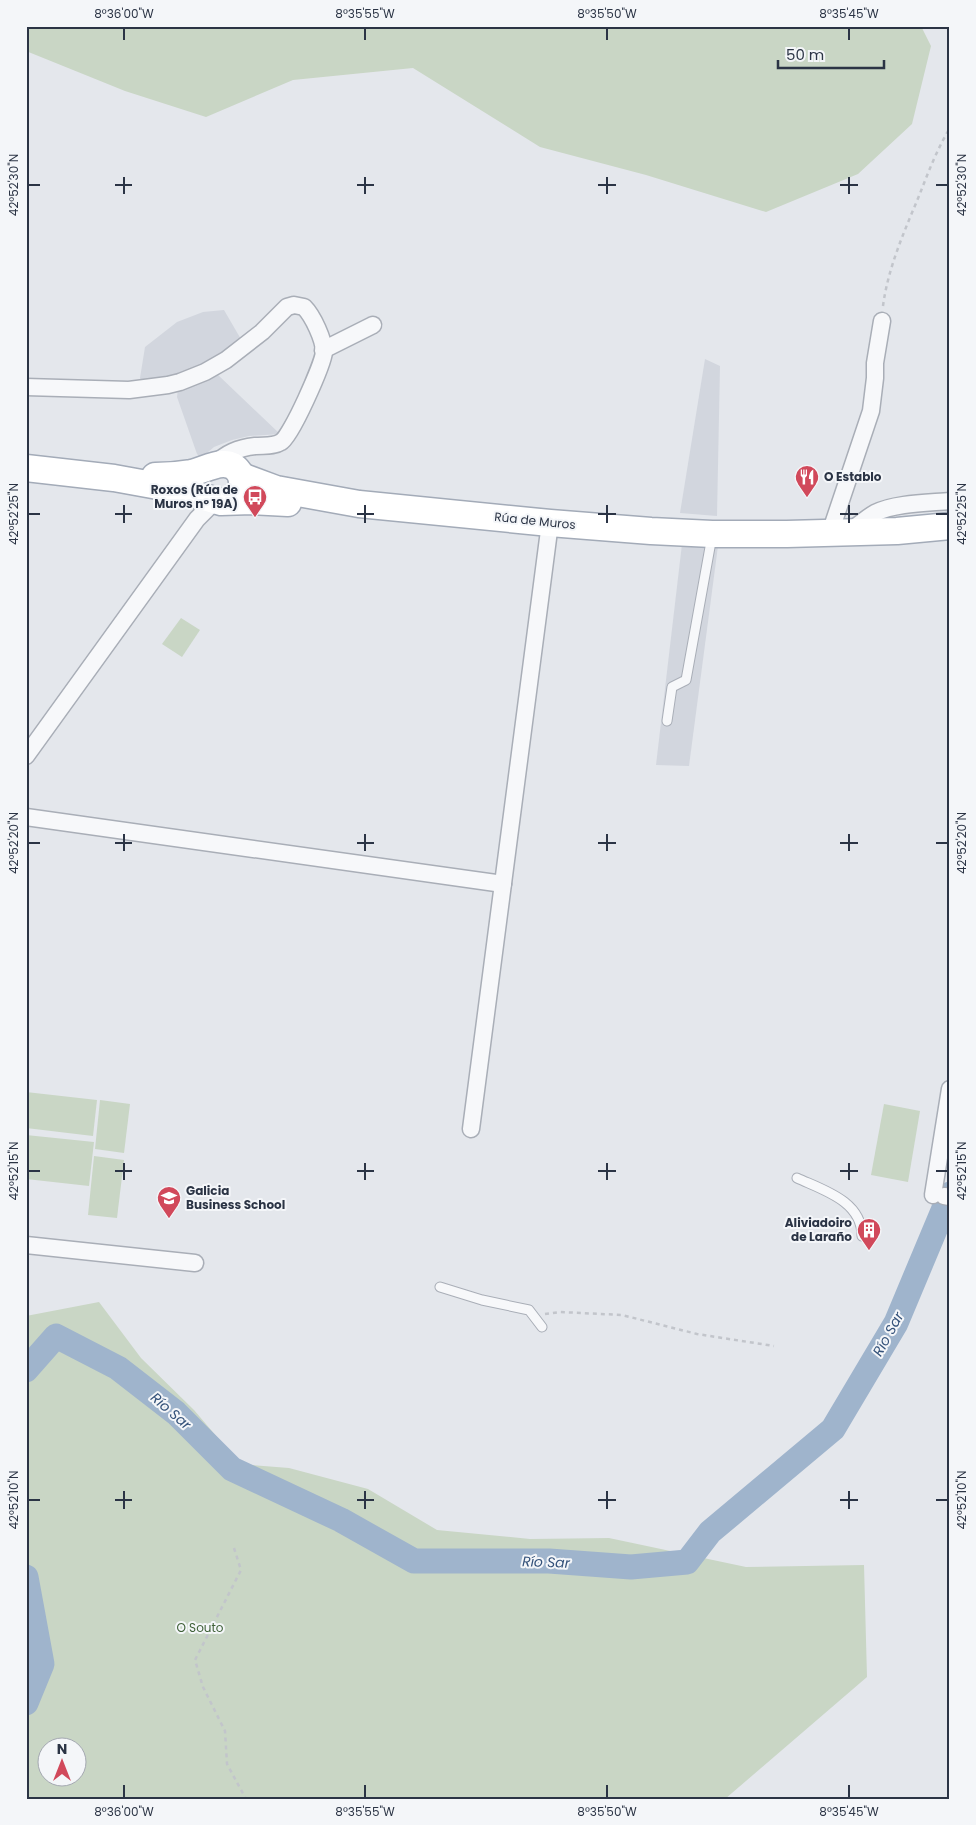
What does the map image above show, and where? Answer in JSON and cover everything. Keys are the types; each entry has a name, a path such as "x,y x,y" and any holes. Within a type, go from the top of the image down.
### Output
{"main road":[{"name":"Rúa de Muros","path":"26,468 114,478 182,475 211,493 234,498 240,492 242,484 240,474"},
{"name":"Rúa de Muros","path":"240,474 276,489 359,504 550,523 712,534 897,532"},
{"name":"Rúa de Muros","path":"211,493 252,501 309,505 359,504"},
{"path":"897,532 950,526"},
{"path":"897,532 950,537"}],"street":[{"path":"26,387 130,390 180,382 205,372 226,360 262,332 282,311 294,305 304,307 310,315 323,350 373,325"},
{"path":"839,533 871,411 875,386 875,363 882,321"},
{"name":"Rúa de Muros","path":"211,493 223,456 233,451 281,442 288,435 322,360 323,350"},
{"name":"Rúa de Muros","path":"240,474 247,460 267,446"},
{"path":"26,756 211,493"},
{"path":"839,533 882,510 950,501"},
{"path":"471,1130 550,523"},
{"path":"26,817 503,884"},
{"path":"942,1196 950,1089"},
{"path":"26,1245 195,1263"}],"lane":[{"path":"667,721 672,687 686,680 712,534"},
{"path":"797,1178 850,1206 861,1222 862,1236"},
{"path":"440,1287 482,1300 529,1310 542,1327"}],"path":[{"path":"882,321 889,276 925,182 950,128"},
{"path":"534,1316 560,1312 622,1315 697,1334 774,1346"},
{"path":"234,1548 241,1570 195,1660 203,1687 225,1732 227,1764 246,1799"}],"shaded area":[{"path":"224,310 249,353 217,374 280,434 249,436 232,440 214,447 201,458 197,454 177,397 178,389 146,393 140,378 145,347 177,322 203,312"},
{"path":"705,359 720,366 717,516 680,513"},
{"path":"682,544 718,546 689,766 656,765"}],"green space":[{"path":"26,26 921,26 931,46 912,124 858,174 766,212 646,175 540,147 413,68 293,80 206,117 125,91 26,51"},
{"path":"181,618 200,630 182,657 162,644"},
{"path":"26,1092 97,1100 93,1136 26,1128"},
{"path":"100,1100 130,1104 124,1153 95,1149"},
{"path":"884,1104 920,1111 908,1182 871,1175"},
{"path":"26,1135 94,1142 89,1186 26,1179"},
{"path":"94,1156 124,1160 117,1218 88,1215"},
{"name":"O Souto","path":"99,1302 141,1358 194,1410 240,1464 289,1468 368,1489 437,1530 530,1539 609,1538 746,1567 864,1565 867,1677 725,1799 26,1799 26,1316"}],"waterway":[{"name":"Río Sar","path":"26,1370 56,1336 118,1368 176,1413 232,1469 341,1520 414,1561 549,1561 631,1567 687,1562 710,1532 833,1429 896,1323 950,1194"},
{"name":"Río Sar","path":"26,1577 42,1664 26,1703"}],"place":[{"name":"O Establo","path":"807,498"},
{"name":"Roxos (Rúa de Muros n° 19A)","path":"255,518"},
{"name":"Galicia Business School","path":"169,1219"},
{"name":"Aliviadoiro de Laraño","path":"869,1251"}]}
